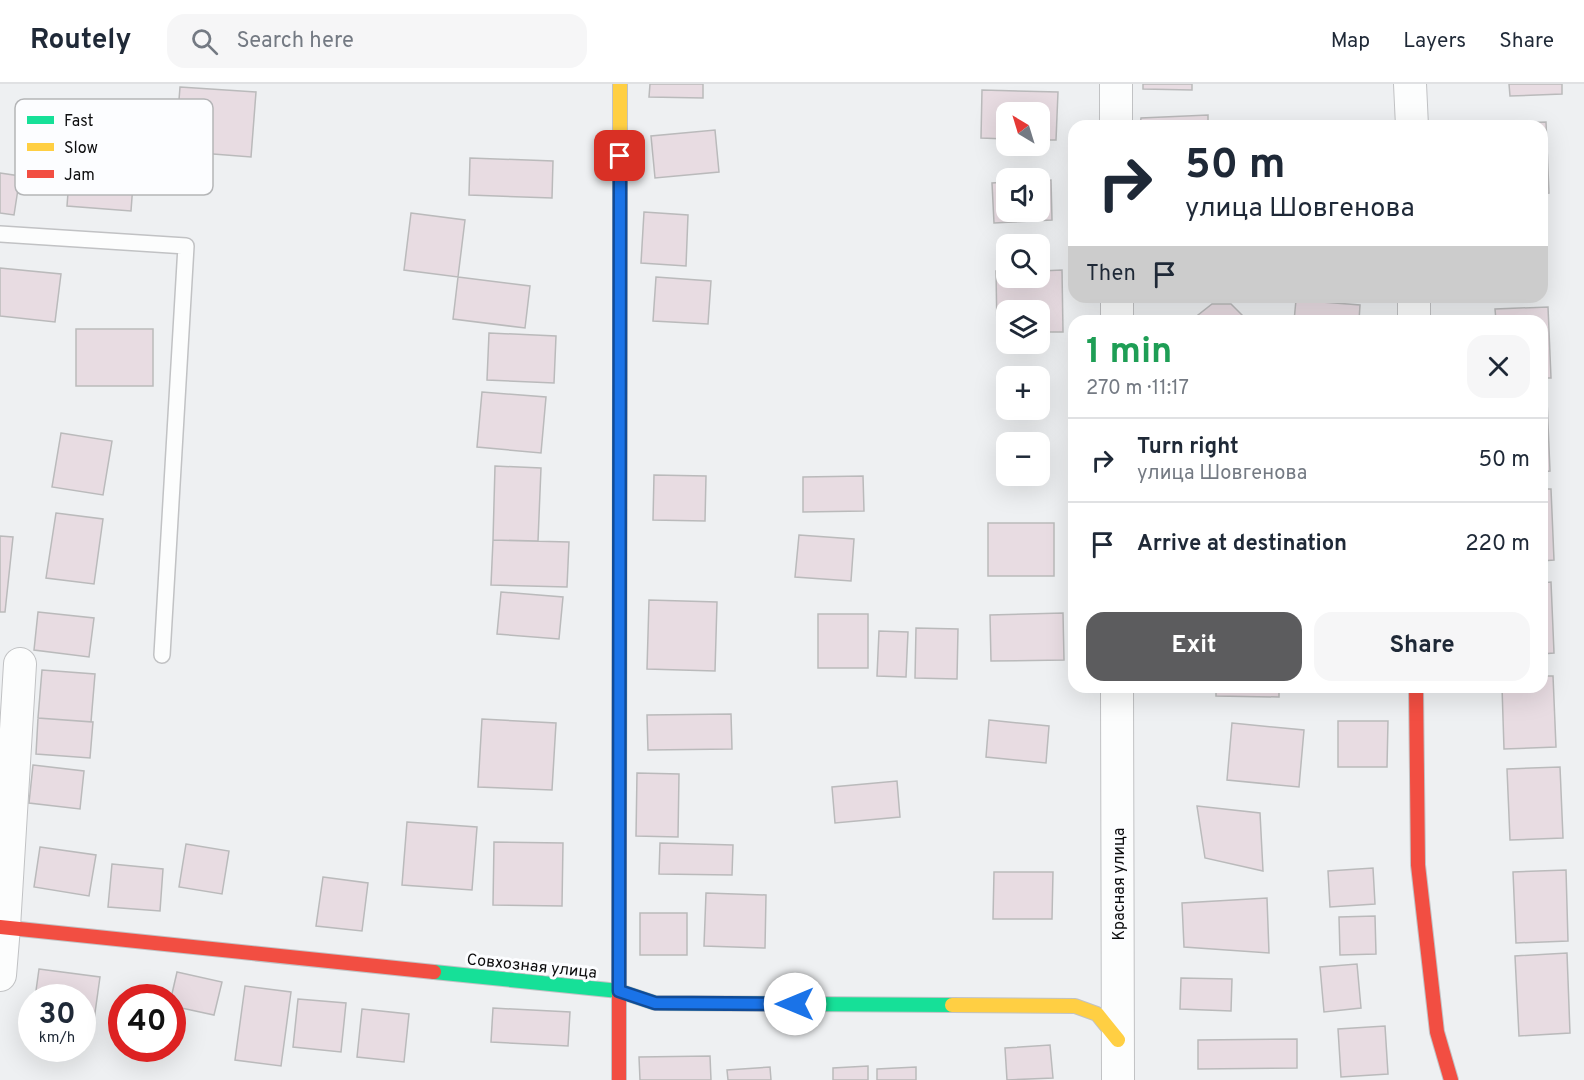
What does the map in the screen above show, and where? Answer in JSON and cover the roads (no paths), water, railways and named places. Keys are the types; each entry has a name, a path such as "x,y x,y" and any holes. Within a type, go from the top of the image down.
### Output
{"street":[{"path":"619,1080 620,84"},
{"path":"1116,84 1116,120"},
{"path":"1410,84 1412,120"},
{"path":"0,975 20,664"},
{"name":"Красная улица","path":"1118,693 1118,1080"},
{"path":"1416,693 1418,865 1437,1032 1451,1080"},
{"name":"Совхозная улица","path":"2,927 619,991 655,1003 1075,1006 1097,1014 1118,1040"}],"lane":[{"path":"0,234 186,246 162,656"}]}
